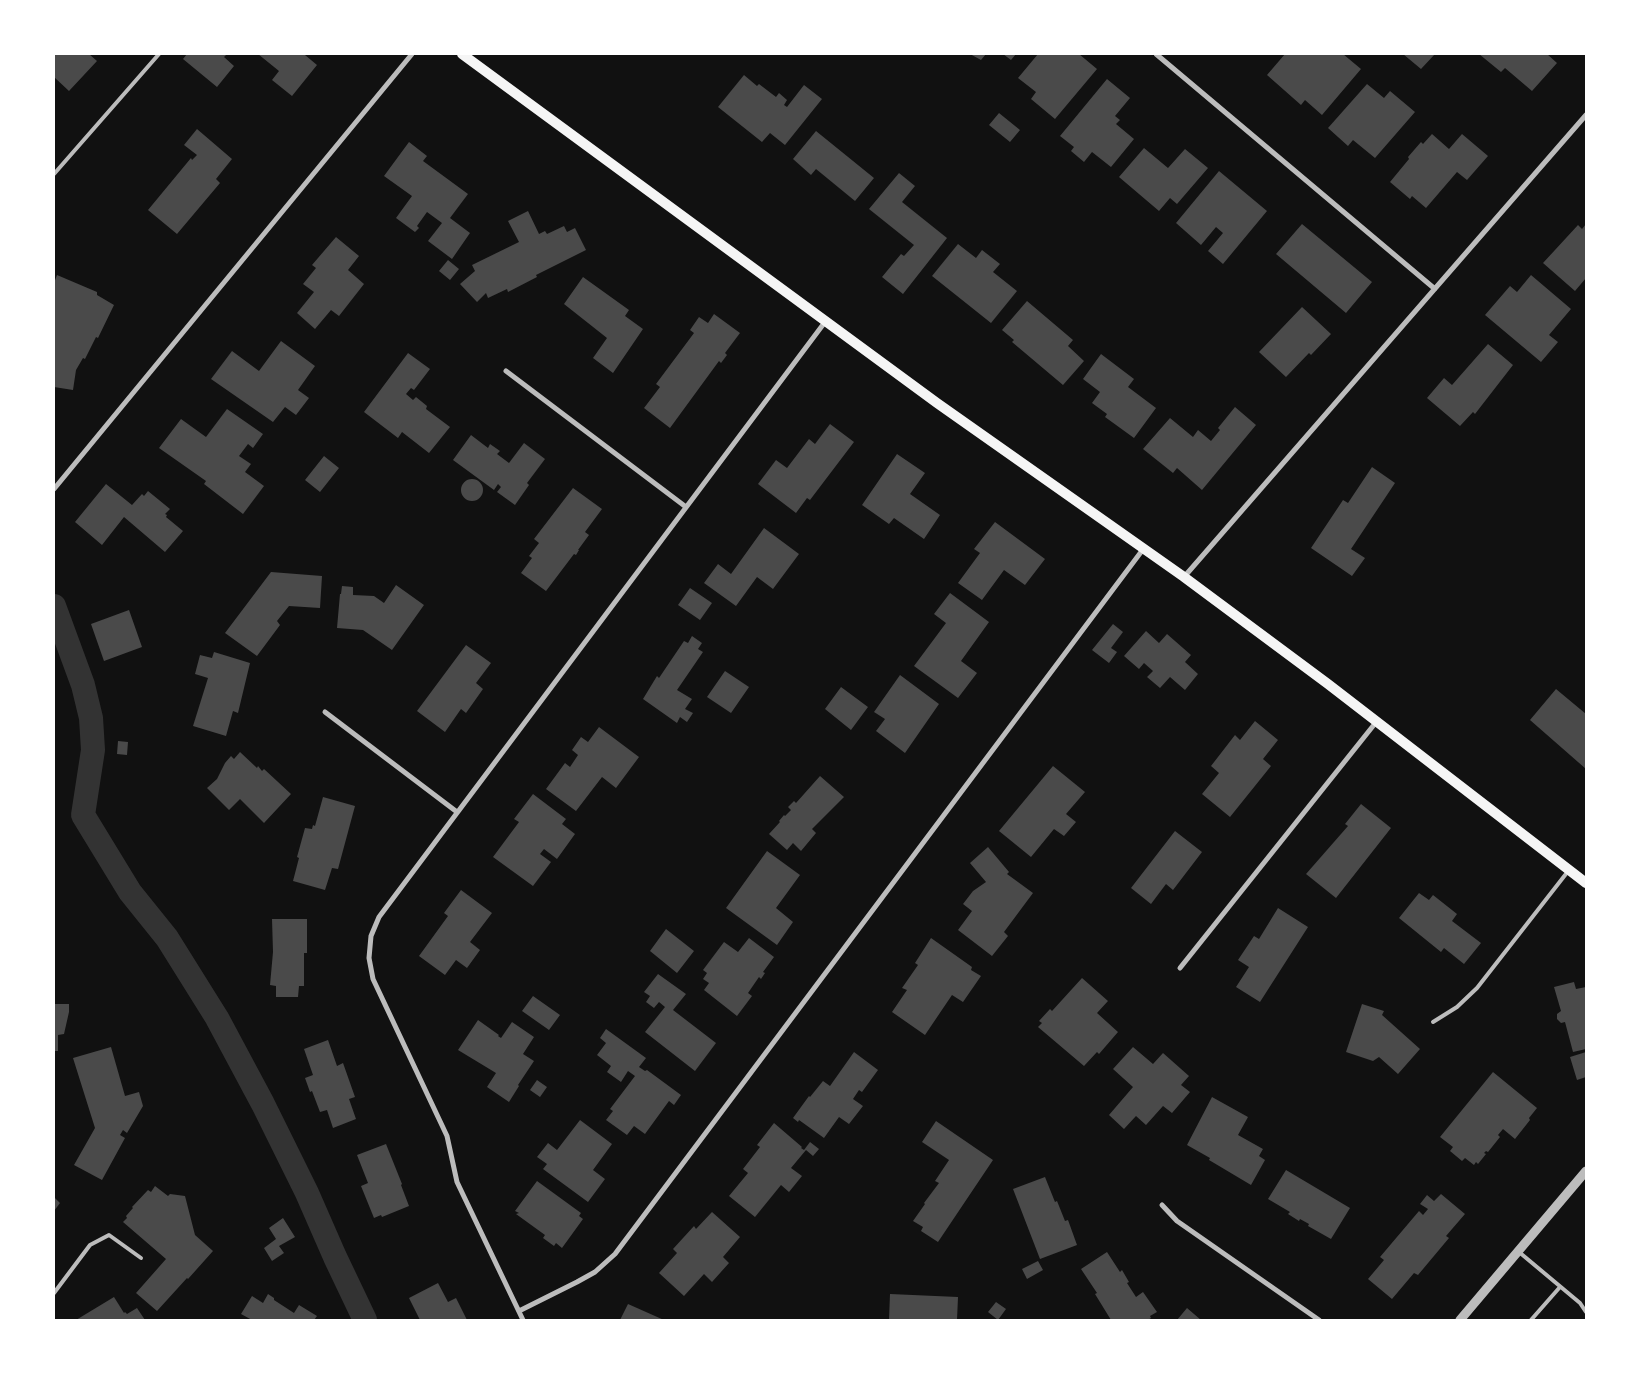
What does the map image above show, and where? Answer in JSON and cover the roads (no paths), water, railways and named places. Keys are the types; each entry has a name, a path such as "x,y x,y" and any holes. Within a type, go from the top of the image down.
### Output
{"main road":[{"path":"462,54 937,403 1184,576 1377,721 1586,883"}],"street":[{"path":"54,489 412,54"},
{"path":"1156,54 1435,289"},
{"path":"1184,576 1586,115"},
{"path":"523,1320 457,1182 448,1136 373,979 369,958 371,936 379,917 825,322"},
{"path":"506,371 686,507"},
{"path":"519,1311 589,1275 615,1254 1144,548"},
{"path":"325,712 457,812"},
{"path":"1180,968 1377,721"},
{"path":"1460,1320 1586,1171"},
{"path":"1162,1205 1177,1221 1319,1320"}],"lane":[{"path":"54,174 159,54"},
{"path":"1433,1022 1457,1007 1477,988 1569,870"},
{"path":"54,1293 90,1245 109,1235 141,1258"},
{"path":"1518,1251 1580,1303 1586,1312"},
{"path":"1531,1320 1560,1287"}],"waterway":[{"path":"54,606 83,685 91,718 93,750 83,815 130,892 167,938 217,1018 263,1104 307,1193 365,1320"}]}
